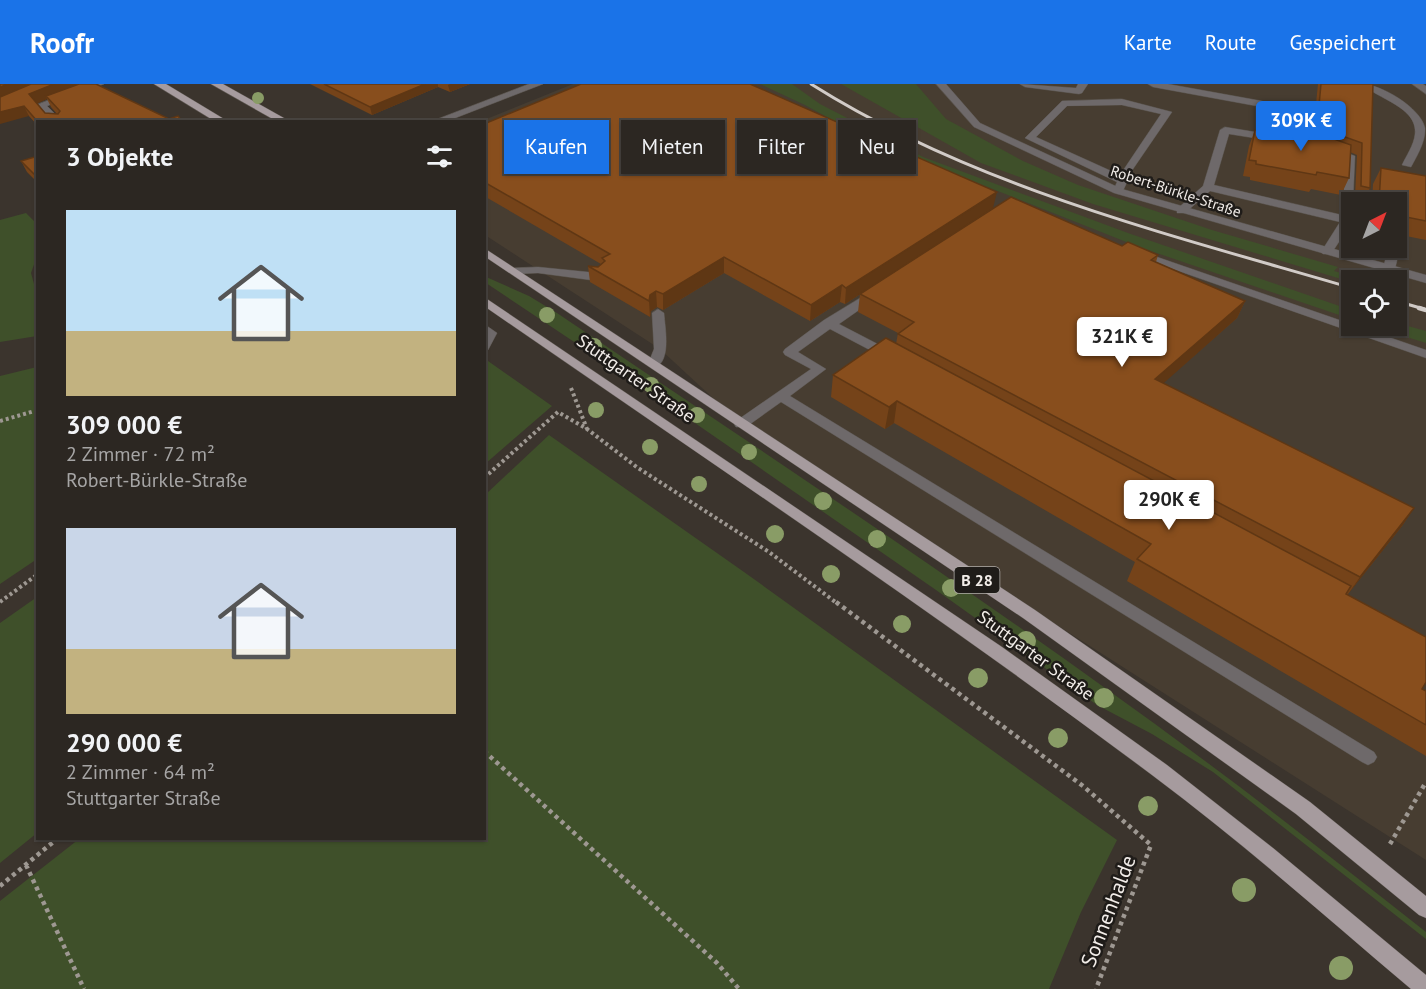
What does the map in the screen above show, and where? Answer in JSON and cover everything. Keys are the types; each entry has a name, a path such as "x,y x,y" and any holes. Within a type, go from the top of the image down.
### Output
{"main road":[{"path":"159,84 221,120"},
{"path":"216,84 282,120"},
{"name":"Stuttgarter Straße","path":"486,252 1029,614 1304,808 1426,909"},
{"name":"Stuttgarter Straße","path":"486,301 996,652 1161,771 1266,854 1426,988"}],"street":[{"path":"56,120 41,105 99,84"},
{"path":"440,120 538,84"},
{"name":"Robert-Bürkle-Straße","path":"941,84 977,125 1181,211 1426,279"},
{"path":"1025,84 1079,91 1083,84"},
{"path":"1153,84 1200,88 1262,104"},
{"path":"1367,84 1409,111 1423,133 1407,165"},
{"path":"1417,84 1426,91"},
{"path":"459,120 489,102"},
{"path":"1122,102 1167,112 1120,186 1030,138 1065,103 1122,102"},
{"path":"1181,211 1208,187 1225,130 1280,139"},
{"path":"1323,147 1351,158 1349,192"},
{"path":"1208,187 1341,219"},
{"path":"1328,252 1341,230"},
{"path":"1128,250 1426,354"},
{"path":"1389,269 1392,258"},
{"path":"514,271 538,270 598,278"},
{"path":"741,424 820,369 789,352 828,323 888,284"},
{"path":"654,364 660,349 658,314"},
{"path":"828,323 901,362"},
{"path":"486,329 491,333 486,343"},
{"path":"781,396 1368,757"}],"path":[{"path":"570,387 587,429"},
{"path":"0,421 36,411"},
{"path":"486,476 558,412 587,429"},
{"name":"Sonnenhalde","path":"587,429 638,468 769,552 888,639 1083,786 1151,845 1096,989"},
{"path":"0,602 36,575"},
{"path":"486,753 717,963 739,989"},
{"path":"1390,844 1426,782"},
{"path":"0,886 56,840"},
{"path":"26,865 84,989"}],"shaded area":[{"path":"573,84 1426,84 1426,860 741,424 660,349 486,236 486,120 484,120"}],"green space":[{"path":"760,84 792,84 820,104 851,120 838,120 838,123"},
{"path":"841,84 916,84 946,119 1023,161 1078,185 1212,230 1338,267 1334,271 1341,273 1341,279 1093,204 981,163 916,126 916,120 905,120"},
{"path":"916,153 1128,233 1341,307 1341,316 1139,247 916,159"},
{"path":"26,213 36,223 36,259 31,273 36,291 36,336 0,342 0,220"},
{"path":"486,277 529,296 557,313 1042,643 1286,822 1426,932 1426,939 1213,772 1152,734 1097,705 679,412 486,283"},
{"path":"1407,326 1426,331 1426,343 1403,336 1407,336"},
{"path":"488,361 552,406 486,463 486,362"},
{"path":"36,367 36,560 0,584 0,376"},
{"path":"549,435 1117,840 1081,912 1049,989 0,989 0,901 78,840 486,840 486,494"},
{"path":"36,598 36,834 0,863 0,623"}],"building":[{"path":"31,84 54,84 29,94 45,113 58,114 60,111 46,96 79,84 96,84 169,119 178,116 181,120 36,120 24,106 0,112 0,97"},
{"path":"324,84 425,84 370,107"},
{"path":"581,84 750,84 838,122 838,174 916,174 916,157 997,192 846,288 842,285 811,305 724,257 663,294 656,291 650,295 649,301 588,266 598,267 605,261 602,258 610,254 486,183 486,123"},
{"path":"1321,84 1373,84 1370,188 1361,186 1362,143 1317,127"},
{"path":"1273,126 1317,133 1351,145 1349,178 1317,172 1316,175 1256,164 1256,161 1249,160 1255,130 1273,133"},
{"path":"36,157 36,176 21,161"},
{"path":"1381,168 1426,176 1426,221 1407,217 1407,192 1380,192"},
{"path":"1011,197 1122,246 1128,242 1158,255 1151,260 1245,301 1155,379 1414,508 1360,577 898,334 914,322 860,294"},
{"path":"886,338 1351,586 1346,594 1426,637 1426,682 1422,689 1426,691 1426,725 1137,559 1151,544 897,401 889,407 833,375"}],"railway":[{"path":"811,84 873,120 938,152 1005,180 1143,227 1341,285"},
{"path":"1407,304 1424,309"},
{"path":"1419,308 1426,310"}]}
